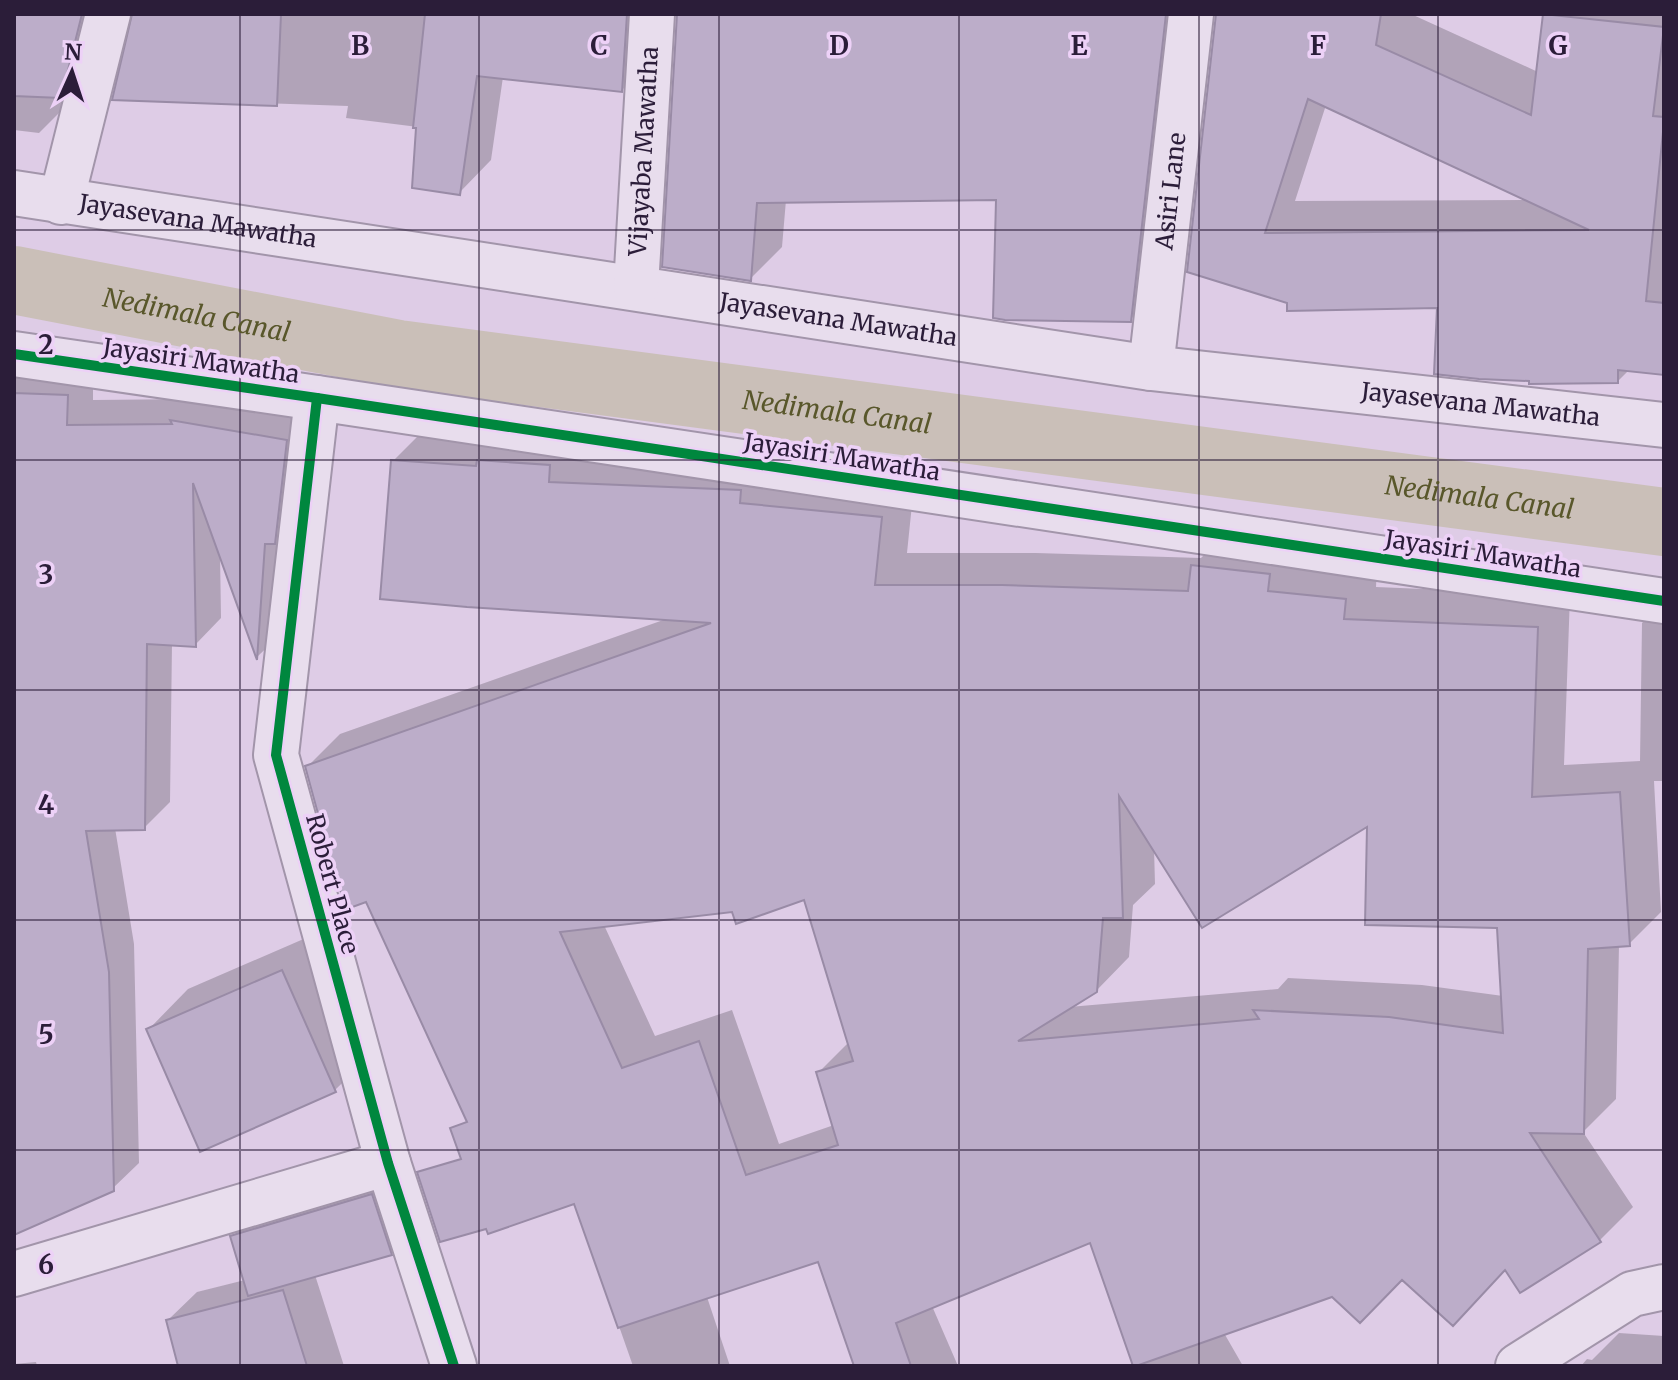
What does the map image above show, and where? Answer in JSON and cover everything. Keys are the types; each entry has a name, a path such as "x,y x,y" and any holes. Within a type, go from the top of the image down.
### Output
{"street":[{"path":"61,202 108,14"},
{"name":"Vijayaba Mawatha","path":"636,287 652,14"},
{"name":"Asiri Lane","path":"1151,368 1191,14"},
{"name":"Jayasevana Mawatha","path":"14,193 1151,368 1664,425"},
{"name":"Jayasiri Mawatha","path":"14,354 1664,601"},
{"name":"Robert Place","path":"317,398 276,755 388,1163 454,1366"},
{"path":"14,1274 388,1163"},
{"path":"1518,1366 1632,1294 1664,1287"}],"building":[{"path":"14,14 82,14 61,98 14,96"},
{"path":"132,14 281,14 277,106 112,100"},
{"path":"425,14 627,14 622,92 477,76 460,195 412,188 416,128 413,128"},
{"path":"677,14 1166,14 1131,322 993,318 996,200 757,203 751,281 662,267"},
{"path":"1216,14 1381,14 1376,45 1531,115 1543,14 1664,27 1653,116 1664,117 1664,122 1646,301 1664,303 1664,375 1618,370 1618,383 1529,384 1529,381 1434,374 1437,308 1287,311 1287,303 1187,272","holes":["1308,99 1589,230 1265,233"]},
{"path":"14,393 68,395 67,425 172,424 170,420 287,440 275,544 265,544 257,660 193,483 196,647 147,644 145,830 86,831 109,972 114,1191 14,1235"},
{"path":"391,460 476,466 477,460 550,465 549,482 741,490 740,503 882,517 875,585 1002,585 1188,591 1191,565 1270,574 1268,591 1346,599 1344,619 1538,627 1532,797 1620,792 1630,946 1588,949 1584,1134 1530,1133 1601,1242 1520,1293 1505,1270 1453,1326 1402,1280 1360,1323 1332,1297 1136,1366 1133,1366 1090,1243 896,1323 911,1366 854,1366 818,1262 618,1328 574,1204 488,1234 486,1229 440,1242 417,1172 461,1159 450,1128 467,1122 366,902 347,909 305,766 711,623 380,599","holes":["1119,796 1202,928 1367,827 1365,925 1497,928 1503,1033 1389,1017 1253,1010 1259,1019 1018,1041 1097,992 1103,918 1123,918","804,900 853,1061 816,1072 838,1145 746,1175 699,1041 622,1068 560,932 732,912 736,924"]},
{"path":"282,970 336,1092 200,1152 146,1029"},
{"path":"372,1194 392,1255 248,1296 230,1236"},
{"path":"283,1290 307,1366 178,1366 166,1320"}],"waterway":[{"name":"Nedimala Canal","path":"14,280 398,354 1664,522"}],"cycle path":[{"path":"14,354 1664,601"},
{"path":"317,398 276,755 388,1163 454,1366"}]}
